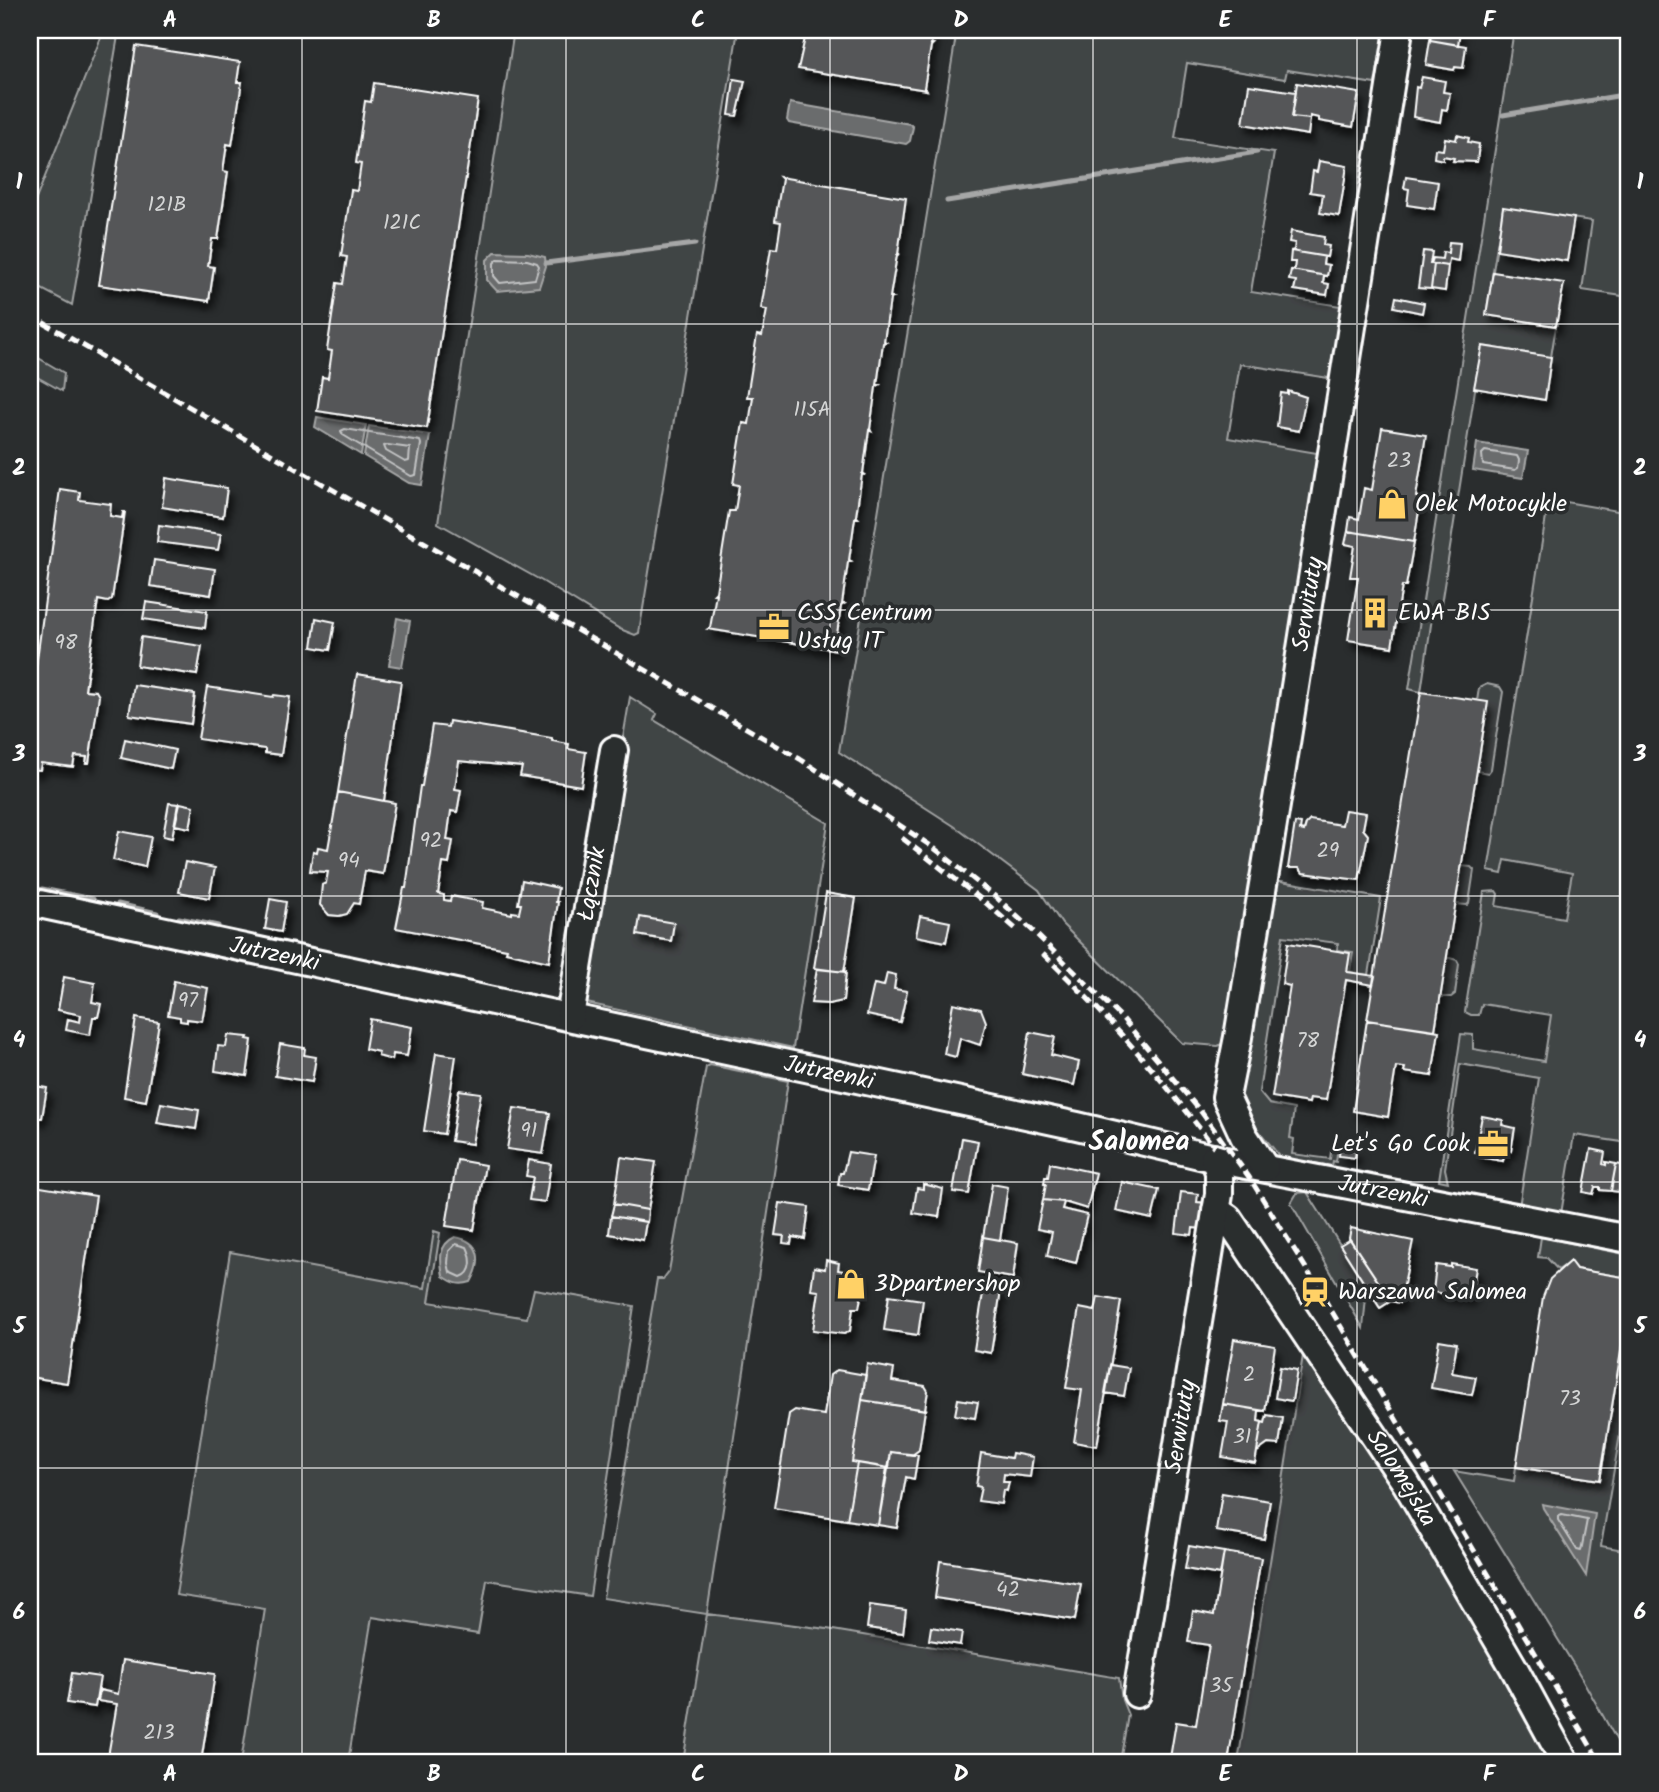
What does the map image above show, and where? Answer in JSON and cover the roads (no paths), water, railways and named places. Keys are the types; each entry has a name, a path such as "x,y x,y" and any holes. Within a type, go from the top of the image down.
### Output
{"street":[{"name":"Serwituty","path":"1265,1168 1244,1136 1226,1097 1274,819 1399,30"},
{"name":"Łącznik","path":"570,1017 614,750"},
{"name":"Jutrzenki","path":"30,902 1077,1126 1213,1158 1629,1240"},
{"name":"Serwituty","path":"1137,1694 1216,1210 1219,1172 1213,1158"},
{"name":"Salomejska","path":"1216,1210 1228,1218 1406,1483 1514,1668 1565,1762"}],"water":[{"path":"790,103 910,124 913,127 910,141 906,144 789,123 787,120"},
{"path":"495,252 528,253 545,257 546,266 539,287 497,291 487,280 487,260"},
{"path":"317,417 366,425 361,455 315,427"},
{"path":"369,426 430,435 422,485 409,483 364,456"},
{"path":"1477,443 1528,451 1523,478 1473,470"},
{"path":"397,618 410,621 402,667 389,665"},
{"path":"455,1237 464,1239 475,1247 478,1260 471,1282 456,1283 443,1276 443,1249 449,1240"},
{"path":"1542,1504 1595,1514 1586,1576 1543,1508"}],"waterway":[{"path":"1503,115 1629,94"},
{"path":"947,201 1257,152"},
{"path":"546,263 695,244"},
{"path":"42,889 93,899"},
{"path":"118,904 157,913"},
{"path":"179,918 218,926"}],"railway":[{"path":"30,315 800,759 934,848 997,898 1033,931 1123,1019 1202,1113 1249,1177 1600,1762"},
{"path":"902,838 1017,930"},
{"path":"1043,954 1089,999 1132,1047 1214,1147"}],"place":[{"name":"Olek Motocykle","path":"1392,504"},
{"name":"EWA BIS","path":"1375,613"},
{"name":"CSS Centrum Usług IT","path":"774,627"},
{"name":"Let's Go Cook","path":"1493,1144"},
{"name":"3Dpartnershop","path":"851,1284"},
{"name":"Warszawa Salomea","path":"1315,1292"}],"district":[{"name":"Salomea","path":"1139,1142"}]}
